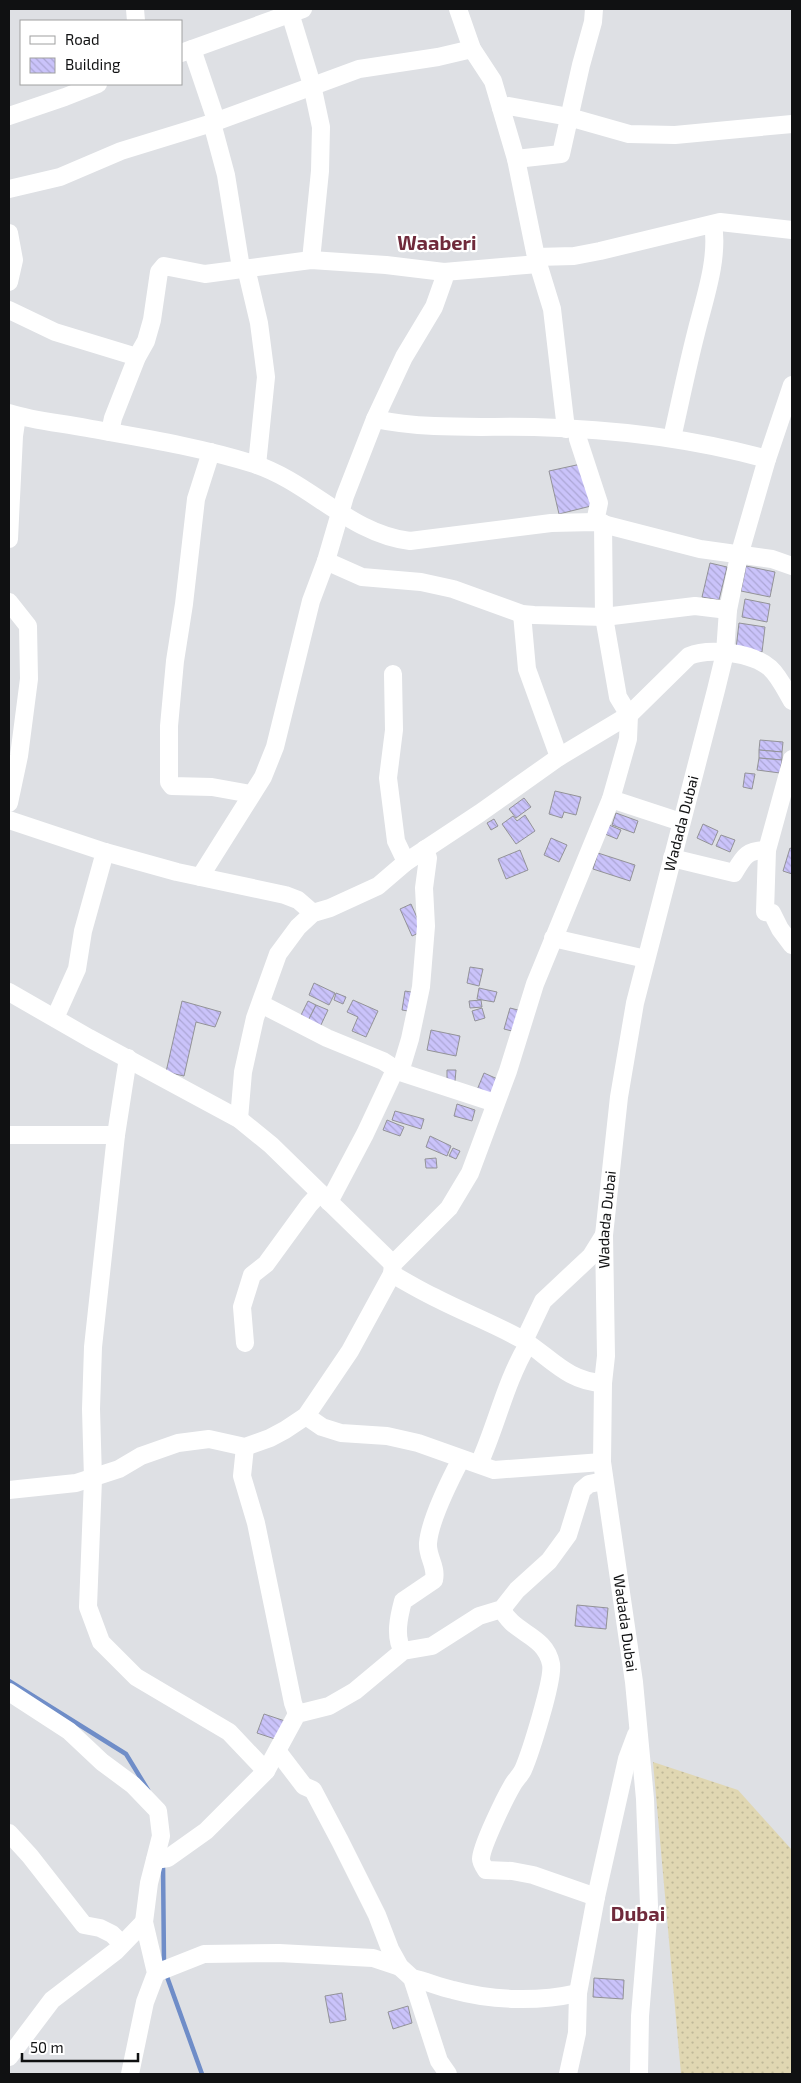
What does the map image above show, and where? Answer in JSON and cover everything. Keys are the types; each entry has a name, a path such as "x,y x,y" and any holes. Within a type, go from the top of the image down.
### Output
{"street":[{"path":"9,1490 76,1484 119,1469 141,1456 178,1443 209,1439 245,1446 270,1438 306,1416 350,1351 392,1269 449,1208 470,1173 494,1103 508,1071 535,984 611,799 628,739 629,716 618,697 604,617 599,503 578,439 572,429 552,309 537,261 516,158 493,80 472,49 458,9"},
{"path":"516,158 561,154 593,22 594,9"},
{"path":"256,465 266,377 259,322 243,268 214,121 187,51 296,11 321,127 322,146 311,260"},
{"path":"9,189 60,177 121,151 214,121 359,70 438,57 472,49"},
{"path":"9,116 65,98 96,85"},
{"path":"501,108 509,106 569,117 629,134 675,135 792,124"},
{"path":"110,432 113,418 137,358 146,341 152,320 159,272 164,266 205,274 311,260 386,265 444,272 574,256 729,222 792,230"},
{"path":"672,438 692,348 706,300 714,252 713,224"},
{"path":"9,233 14,260 9,282"},
{"path":"200,877 263,777 275,747 311,601 326,561 345,496 375,419 404,357 434,307 444,280 444,272"},
{"path":"9,310 55,332 137,358"},
{"name":"Wadada Dubai","path":"639,2074 640,2016 649,1906 645,1799 634,1682 602,1462 603,1383 606,1356 604,1235 619,1097 635,1003 716,690 724,653 728,610 739,556 767,459 791,389"},
{"path":"9,539 14,436 13,414 211,452 256,465 305,489 341,514 393,539 410,541 551,522 599,522 700,549 739,556 772,559 792,566"},
{"path":"375,419 438,426 572,429 672,438 767,459"},
{"path":"211,452 196,499 184,604 175,661 169,726 169,782 172,786 212,787 251,794"},
{"path":"772,559 792,550"},
{"path":"326,561 362,577 422,582 453,589 522,614 560,617 604,617 695,606 728,610"},
{"path":"9,602 28,626 29,679 23,736 9,803"},
{"path":"522,614 527,668 559,757"},
{"path":"239,1119 243,1072 255,1018 278,954 298,927 312,913 330,908 378,886 406,862 559,757 629,716 689,656 699,652 724,653 757,660 772,669 792,701"},
{"path":"393,674 394,730 388,778 396,841 406,862"},
{"path":"792,759 767,850 765,912 772,913 780,930 792,945"},
{"path":"611,799 681,822"},
{"path":"9,820 105,852 200,877 284,895 298,900 312,913"},
{"path":"245,1343 242,1307 252,1275 266,1264 308,1205 324,1197 365,1134 397,1071 410,1039 421,987 426,926 424,888 428,858 425,849"},
{"path":"672,858 734,872 747,854 754,850 767,850"},
{"path":"55,1018 77,969 83,931 105,852"},
{"path":"553,938 646,959"},
{"path":"9,992 239,1119 271,1145 324,1197 392,1269 436,1299 483,1320 526,1343 565,1372 592,1382 603,1383"},
{"path":"261,1004 327,1038 383,1061 397,1071 494,1103"},
{"path":"128,1058 116,1135 92,1347 93,1478 88,1607 101,1642 136,1678 229,1732 266,1771"},
{"path":"9,1135 116,1135"},
{"path":"479,1464 504,1395 543,1302 591,1256 604,1235"},
{"path":"306,1416 322,1427 340,1433 387,1436 418,1443 494,1470 602,1462"},
{"path":"155,1860 168,1858 206,1831 266,1771 297,1714 293,1703 256,1523 242,1476 245,1446"},
{"path":"403,1651 399,1645 398,1633 403,1601 434,1580 436,1571 428,1553 430,1530 461,1459"},
{"path":"297,1714 329,1706 355,1691 403,1651 432,1646 479,1616 502,1609 517,1590 549,1561 568,1535 582,1490 589,1484 604,1481"},
{"path":"502,1609 512,1624 529,1634 545,1649 551,1665 551,1680 522,1773 512,1786 485,1845 481,1860 486,1870 512,1871 533,1875 596,1897"},
{"path":"9,1692 69,1731 102,1762 133,1786 158,1811 161,1836 149,1883 144,1922 156,1973 146,2002 130,2074"},
{"path":"568,2074 577,2033 578,1993 596,1897 627,1759 638,1730"},
{"path":"278,1752 304,1786 313,1790 352,1863 377,1915 390,1950 406,1972 439,2061 448,2074"},
{"path":"9,1833 30,1856 84,1925 100,1928 112,1934 122,1944"},
{"path":"10,2051 52,2000 116,1951 144,1922"},
{"path":"156,1973 204,1954 279,1953 373,1958 453,1990 492,1997 522,1999 559,1998 578,1993"}],"sand":[{"path":"653,1762 738,1790 792,1850 792,2074 681,2074"}],"building":[{"path":"581,464 591,506 559,514 549,471"},
{"path":"710,563 727,567 719,600 702,597"},
{"path":"746,566 775,572 770,597 741,591"},
{"path":"745,599 770,604 767,622 742,617"},
{"path":"739,623 765,627 762,652 736,649"},
{"path":"760,740 783,742 782,752 759,750"},
{"path":"759,750 782,752 782,760 759,758"},
{"path":"759,758 782,760 780,773 757,770"},
{"path":"745,773 755,774 752,789 743,787"},
{"path":"555,791 581,797 576,815 564,812 562,818 549,814"},
{"path":"524,798 531,807 516,818 509,809"},
{"path":"616,813 638,821 634,833 612,825"},
{"path":"525,815 535,831 516,844 502,824 513,816 517,821"},
{"path":"494,819 498,826 491,830 487,823"},
{"path":"703,824 718,831 712,845 697,838"},
{"path":"609,825 621,830 617,839 605,834"},
{"path":"721,835 735,840 730,852 716,846"},
{"path":"551,838 567,845 559,862 544,855"},
{"path":"790,848 792,849 792,874 783,871"},
{"path":"520,850 528,870 506,879 498,859"},
{"path":"598,853 635,865 630,881 593,869"},
{"path":"411,904 423,931 412,936 400,909"},
{"path":"470,967 483,969 479,986 467,983"},
{"path":"314,983 335,993 329,1005 309,995"},
{"path":"479,988 497,992 494,1002 477,999"},
{"path":"405,991 417,993 414,1012 402,1010"},
{"path":"336,993 346,997 343,1004 334,1000"},
{"path":"353,1000 378,1011 366,1037 352,1031 358,1017 347,1012"},
{"path":"481,1000 482,1007 470,1008 469,1001"},
{"path":"182,1001 221,1012 215,1027 196,1022 184,1076 166,1072"},
{"path":"308,1001 316,1005 308,1021 300,1017"},
{"path":"316,1005 328,1010 320,1027 308,1021"},
{"path":"482,1008 485,1018 475,1021 472,1011"},
{"path":"510,1008 522,1011 516,1032 504,1029"},
{"path":"431,1030 460,1036 456,1056 427,1050"},
{"path":"447,1070 456,1070 455,1081 447,1081"},
{"path":"484,1073 502,1081 495,1097 477,1090"},
{"path":"457,1104 475,1110 472,1121 454,1116"},
{"path":"395,1111 424,1119 421,1129 392,1120"},
{"path":"387,1120 404,1127 400,1136 383,1130"},
{"path":"430,1136 451,1146 447,1156 426,1147"},
{"path":"453,1148 460,1151 456,1159 449,1156"},
{"path":"436,1158 437,1168 426,1168 425,1159"},
{"path":"577,1605 608,1608 606,1629 575,1626"},
{"path":"264,1714 285,1721 278,1740 257,1733"},
{"path":"594,1978 624,1980 623,1999 593,1997"},
{"path":"342,1993 346,2020 330,2023 325,1996"},
{"path":"408,2006 412,2023 393,2029 388,2012"}],"waterway":[{"path":"9,1681 126,1754 148,1790"},
{"path":"163,1862 164,1964"},
{"path":"166,1974 202,2074"}],"district":[{"name":"Waaberi","path":"437,243"},
{"name":"Dubai","path":"638,1914"}]}
